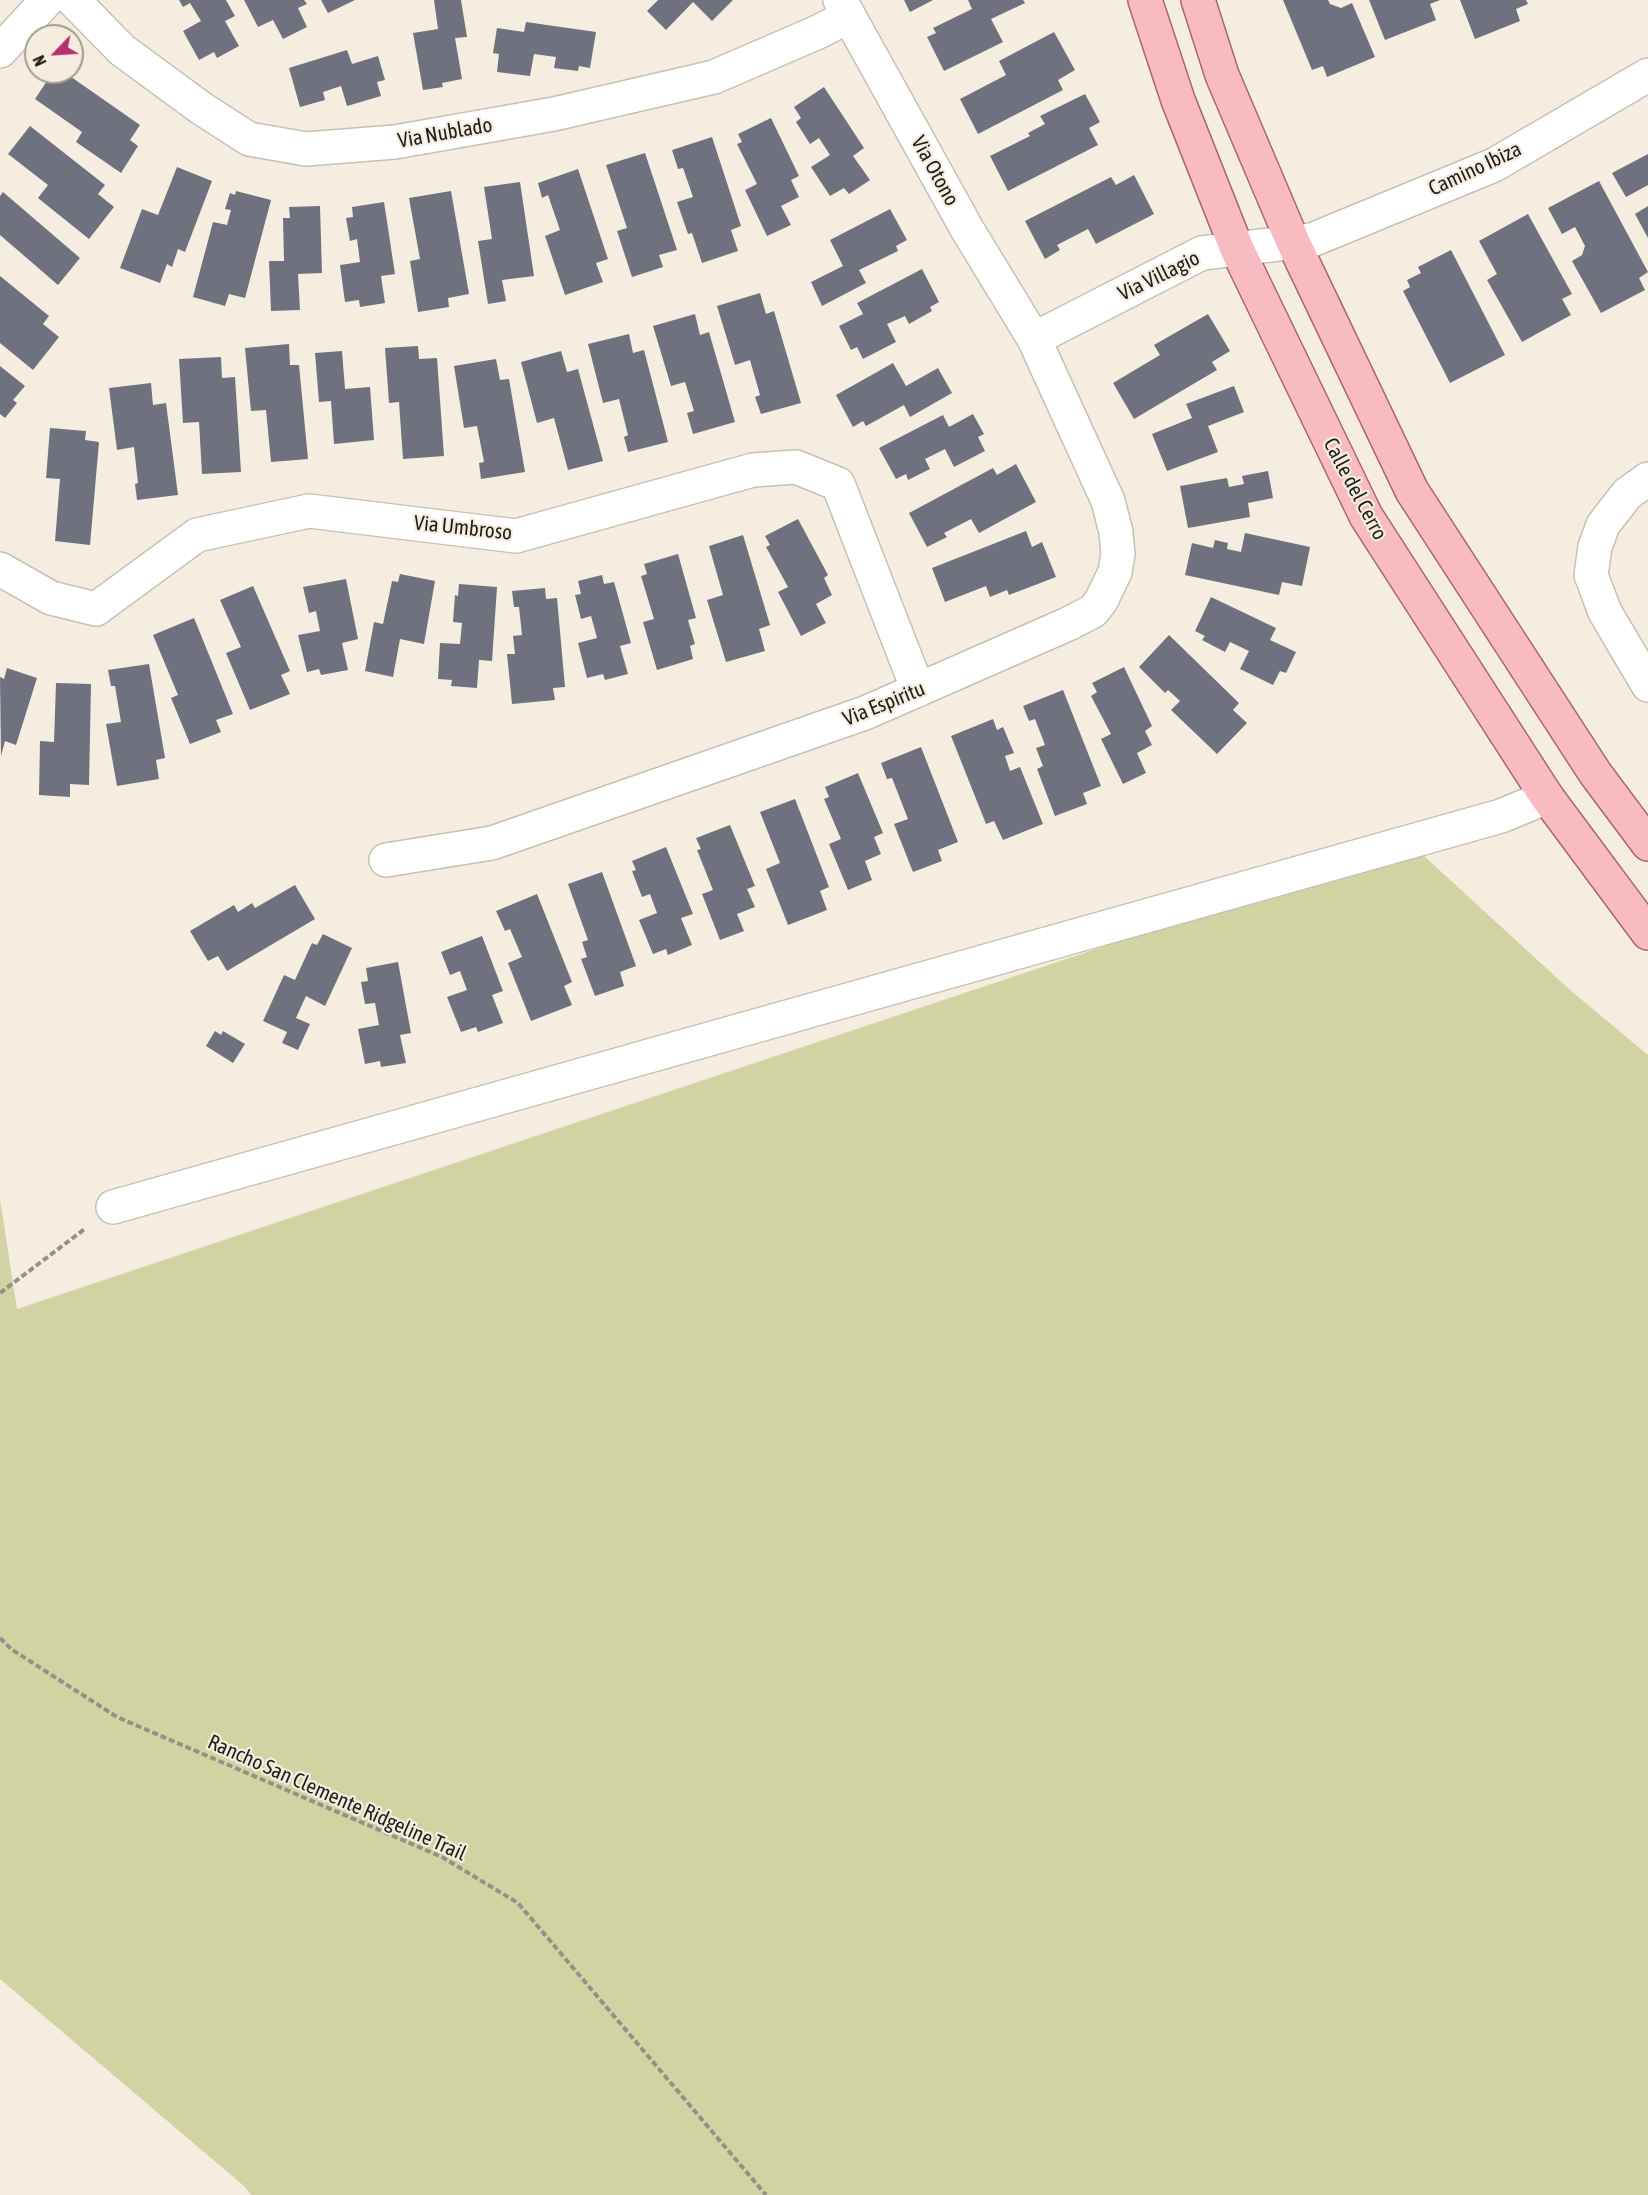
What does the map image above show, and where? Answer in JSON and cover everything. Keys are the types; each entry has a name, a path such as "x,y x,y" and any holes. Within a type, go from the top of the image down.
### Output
{"main road":[{"name":"Calle del Cerro","path":"1146,0 1178,100 1237,249 1366,516 1547,797 1648,933"},
{"path":"1198,0 1222,75 1293,242 1412,491 1595,773 1648,844"}],"street":[{"path":"0,51 47,0"},
{"name":"Via Nublado","path":"73,0 122,50 249,139 306,149 395,142 554,114 714,77 818,32 845,8"},
{"name":"Via Otono","path":"845,8 967,229 1034,339"},
{"name":"Camino Ibiza","path":"1293,242 1312,240 1494,165 1648,75"},
{"name":"Via Villagio","path":"1034,339 1202,253 1293,242"},
{"name":"Via Espiritu","path":"386,860 492,843 865,713 1086,615 1101,601 1115,572 1118,554 1116,532 1108,501 1034,339"},
{"name":"Via Umbroso","path":"0,569 51,598 96,609 197,535 309,511 516,536 753,470 796,467 838,484 918,690"},
{"path":"1648,479 1627,494 1603,525 1595,547 1592,575 1605,612 1648,685"},
{"path":"113,1208 1501,816 1547,797"}],"path":[{"path":"0,1293 113,1208"},
{"name":"Rancho San Clemente Ridgeline Trail","path":"0,1638 11,1649 117,1717 441,1857 518,1903 766,2195"}],"green space":[{"path":"1411,844 1569,989 1648,1055 1648,2195 251,2195 244,2186 0,1979 0,1199 17,1309"}],"building":[{"path":"179,0 226,0 235,16 225,21 239,46 217,58 214,52 199,60 183,31 201,21 190,3 183,7"},
{"path":"244,0 304,0 307,4 298,8 307,27 283,39 273,20 258,27"},
{"path":"321,0 355,0 328,13"},
{"path":"434,0 461,0 467,37 455,38 462,79 442,83 443,87 423,90 413,33 438,29"},
{"path":"658,0 733,0 712,21 693,2 666,30 647,11"},
{"path":"904,0 933,0 910,12"},
{"path":"968,0 1023,0 1025,3 991,19 1003,42 944,71 927,37 936,33 933,28 972,9"},
{"path":"1283,0 1328,0 1330,4 1341,8 1352,3 1375,57 1327,77 1323,66 1312,70"},
{"path":"1369,0 1440,0 1430,4 1436,20 1385,40"},
{"path":"1460,0 1526,0 1528,4 1516,9 1520,21 1475,39"},
{"path":"526,22 596,32 590,68 579,66 578,71 554,68 556,57 534,54 530,76 497,72 499,54 493,53 497,28 524,32"},
{"path":"1054,32 1075,70 1058,80 1063,90 978,134 960,99 1006,75 999,61"},
{"path":"347,50 352,64 378,56 385,80 377,82 381,96 347,106 341,86 323,92 325,100 300,107 289,68"},
{"path":"45,84 81,84 140,125 130,140 138,146 121,173 76,142 82,132 35,99"},
{"path":"824,87 864,148 853,156 870,180 849,194 844,188 830,196 811,167 830,155 819,138 810,144 796,122 801,118 794,107"},
{"path":"1085,94 1100,122 1089,128 1098,145 1008,191 990,156 1030,136 1028,133 1045,124 1040,116"},
{"path":"771,118 799,176 791,180 799,197 781,206 791,225 767,236 745,190 757,184 737,144 742,142 738,134"},
{"path":"30,126 105,185 98,194 114,207 89,239 38,198 48,185 8,154"},
{"path":"712,137 741,226 731,230 738,251 702,263 692,233 688,234 677,202 693,197 683,168 678,169 672,150"},
{"path":"645,153 677,250 659,255 663,267 632,277 617,231 627,228 606,165"},
{"path":"1648,154 1648,185 1626,197 1612,173"},
{"path":"177,167 212,181 185,252 178,249 172,267 167,264 160,283 120,268 142,209 158,215"},
{"path":"578,169 608,259 596,263 603,282 565,295 545,236 560,230 548,195 542,198 538,183"},
{"path":"1134,175 1154,214 1096,244 1088,229 1057,245 1060,250 1045,259 1025,221 1111,177 1116,185"},
{"path":"1599,181 1648,272 1639,278 1645,290 1601,313 1572,261 1582,255 1585,246 1575,227 1562,234 1548,208"},
{"path":"520,182 534,276 502,280 506,301 488,304 478,241 492,239 484,187"},
{"path":"236,191 271,200 245,298 229,294 225,306 193,297 213,222 227,225 231,210 225,209 230,193 235,195"},
{"path":"451,191 469,294 448,298 449,307 418,312 410,261 420,259 409,198"},
{"path":"3,192 80,258 58,285 0,235 0,196"},
{"path":"384,202 395,274 381,276 385,303 360,307 359,300 345,302 340,265 360,262 357,239 350,241 346,218 353,217 352,207"},
{"path":"320,206 322,273 298,274 300,310 271,311 269,261 284,261 283,218 290,218 289,207"},
{"path":"1648,206 1648,238 1635,214"},
{"path":"890,209 907,240 896,246 898,251 859,270 866,283 822,306 811,282 843,266 830,240"},
{"path":"1528,214 1572,294 1562,299 1571,315 1522,342 1487,280 1497,274 1479,241"},
{"path":"1451,250 1505,355 1450,383 1403,291 1410,287 1407,280 1421,273 1418,267"},
{"path":"922,269 939,302 930,307 932,311 909,324 905,316 887,324 896,342 863,359 857,347 851,350 839,326 863,314 857,303"},
{"path":"0,276 49,316 43,324 59,337 33,370 0,343"},
{"path":"760,293 766,314 774,311 801,403 761,414 755,397 760,395 750,360 735,365 717,306"},
{"path":"695,314 700,335 709,332 735,422 693,434 687,413 694,411 685,382 671,386 653,326"},
{"path":"1208,314 1230,351 1212,362 1217,370 1134,419 1113,383 1160,355 1154,345"},
{"path":"629,334 633,353 644,350 668,442 628,452 624,437 628,435 619,399 603,403 588,344"},
{"path":"289,344 290,365 299,365 308,459 271,462 266,410 251,411 245,348"},
{"path":"418,346 419,359 437,358 444,456 403,459 399,402 389,403 385,348"},
{"path":"342,351 345,389 370,387 374,440 334,444 331,401 319,402 315,353"},
{"path":"561,351 567,372 578,369 603,461 568,470 554,418 537,423 521,362"},
{"path":"221,357 222,378 235,377 241,472 202,474 199,422 183,423 179,359"},
{"path":"496,359 500,380 509,379 525,472 481,479 479,463 484,462 477,426 464,428 454,366"},
{"path":"893,363 906,386 938,368 952,393 910,417 904,405 866,426 863,421 853,427 836,395"},
{"path":"0,366 25,386 13,400 17,403 5,418 0,414"},
{"path":"151,383 153,405 166,403 178,495 137,500 135,484 138,483 134,447 117,450 109,388"},
{"path":"1234,386 1244,412 1208,426 1218,452 1167,471 1152,434 1192,418 1186,404"},
{"path":"973,414 984,434 978,437 985,451 954,467 945,449 925,459 930,469 908,480 906,474 896,479 879,448 943,415 949,427"},
{"path":"50,428 86,431 85,440 99,442 90,545 55,541 60,479 46,478"},
{"path":"1016,464 1036,502 979,533 971,519 944,533 947,537 927,547 909,513 993,468 997,475"},
{"path":"1268,471 1273,498 1248,503 1250,517 1188,528 1180,486 1227,478 1229,487 1244,484 1242,476"},
{"path":"798,519 828,575 824,578 832,595 816,604 826,623 801,636 778,592 788,587 766,547 770,545 765,536"},
{"path":"1026,531 1032,547 1042,542 1056,577 1009,595 1007,590 990,597 986,586 945,602 932,568"},
{"path":"1245,533 1310,547 1302,586 1282,582 1279,595 1185,575 1192,543 1213,548 1215,540 1228,543 1227,549 1241,552"},
{"path":"743,535 770,625 759,629 765,651 726,662 707,600 723,595 709,546"},
{"path":"678,554 696,618 688,620 695,644 690,646 693,659 657,670 643,622 654,619 641,576 647,574 644,564"},
{"path":"400,574 435,581 424,644 400,639 393,677 365,671 374,622 383,624 392,581 398,582"},
{"path":"602,575 604,584 614,582 631,643 620,646 628,674 605,680 603,674 587,678 578,643 597,638 591,616 581,619 575,595 581,594 578,581"},
{"path":"346,579 358,639 342,643 348,670 321,675 319,669 307,672 298,635 320,631 316,611 309,613 303,587"},
{"path":"459,584 497,587 492,661 479,660 477,688 451,686 452,680 438,679 440,643 460,644 462,623 453,622 455,595 458,596"},
{"path":"253,586 290,671 281,675 290,694 250,710 226,653 241,647 220,600"},
{"path":"545,588 546,599 557,598 565,687 553,688 555,700 512,704 507,654 515,654 513,636 522,635 519,607 514,607 512,591"},
{"path":"1211,597 1276,628 1270,640 1296,652 1286,673 1280,671 1273,685 1240,669 1249,651 1230,642 1225,652 1202,640 1205,636 1195,631"},
{"path":"194,618 233,714 216,720 221,732 190,744 171,698 178,695 153,635"},
{"path":"1169,635 1239,703 1233,710 1247,723 1217,754 1171,710 1180,701 1168,690 1165,693 1139,667"},
{"path":"149,664 165,758 156,760 159,779 117,786 106,724 121,722 115,686 111,686 108,670"},
{"path":"1124,667 1152,726 1145,731 1152,745 1137,753 1146,773 1123,784 1101,739 1111,734 1091,696 1097,692 1092,683"},
{"path":"7,668 37,678 16,745 5,741 1,756 0,677 4,679"},
{"path":"56,683 91,684 89,785 70,784 70,797 39,795 40,741 54,742"},
{"path":"1063,690 1101,786 1083,793 1087,804 1055,816 1037,769 1043,766 1036,748 1045,745 1035,719 1029,721 1023,706"},
{"path":"993,719 997,730 1003,727 1014,753 1005,756 1010,771 1020,767 1043,824 1003,840 994,821 986,824 951,736"},
{"path":"921,747 958,842 938,850 942,861 913,872 894,824 908,819 892,778 887,779 881,763"},
{"path":"858,773 883,833 874,837 881,854 865,861 872,880 848,890 829,844 841,839 824,799 829,797 825,787"},
{"path":"795,799 829,887 820,891 827,910 788,925 766,869 780,863 760,812"},
{"path":"730,825 755,886 747,889 755,907 737,914 744,931 720,940 702,894 713,890 697,850 701,849 696,838"},
{"path":"666,847 693,914 681,918 692,945 668,955 666,949 653,954 639,920 657,913 650,894 642,897 632,871 636,870 632,861"},
{"path":"602,872 636,966 620,972 624,986 595,996 581,959 587,957 582,942 588,940 568,884"},
{"path":"295,885 315,919 227,971 218,956 208,961 190,931 234,905 238,912 252,903 255,908"},
{"path":"537,894 572,982 564,986 572,1005 531,1021 508,963 522,957 510,929 505,931 496,911"},
{"path":"323,934 352,948 325,1006 306,996 296,1018 310,1024 298,1050 282,1043 287,1032 263,1021 284,975 295,980 312,943 317,945"},
{"path":"482,936 503,991 492,995 503,1023 478,1032 476,1027 461,1032 447,997 467,990 460,971 450,975 441,952"},
{"path":"398,962 411,1033 400,1035 406,1063 381,1067 380,1061 365,1064 358,1029 379,1025 375,1003 365,1004 361,982 368,981 366,968"},
{"path":"215,1031 221,1035 223,1031 245,1044 233,1063 206,1046"}]}
